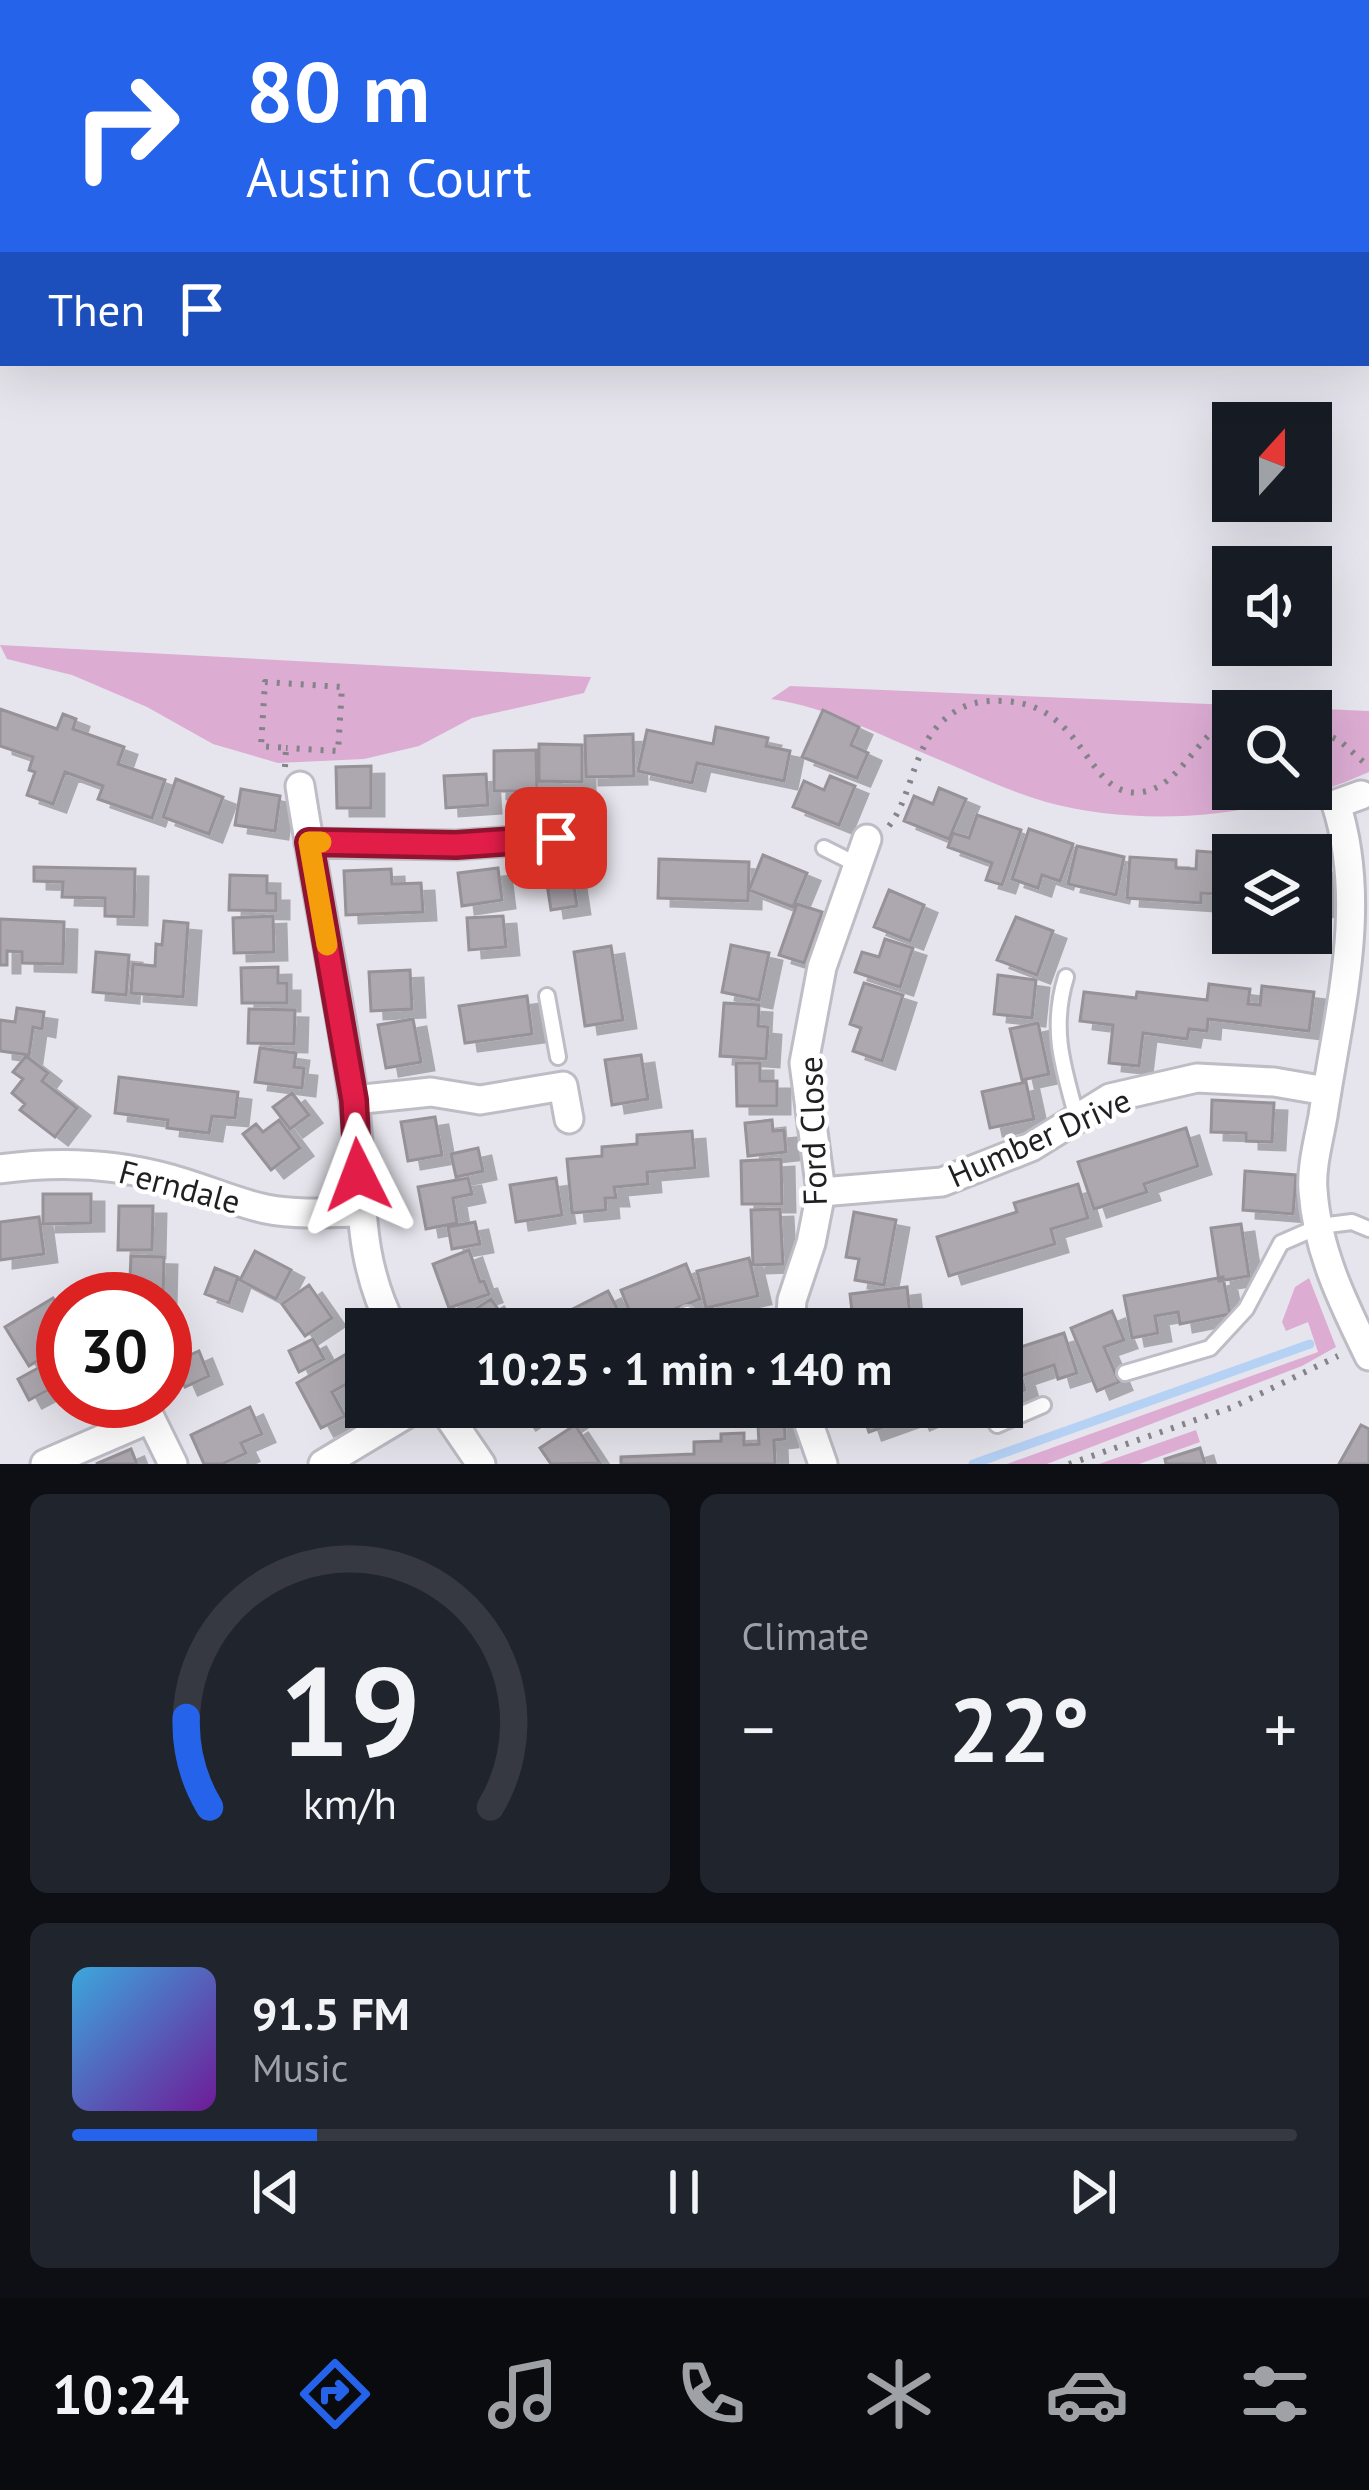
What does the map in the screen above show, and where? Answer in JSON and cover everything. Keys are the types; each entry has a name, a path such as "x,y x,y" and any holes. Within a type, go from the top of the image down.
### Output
{"street":[{"path":"292,784 309,842 354,1100 359,1212 370,1269 385,1308"},
{"path":"1355,789 1348,839 1358,978 1326,1091 1312,1188 1334,1285 1367,1351"},
{"path":"309,842 456,845 557,838"},
{"name":"Ford Close","path":"791,1308 821,1192 804,1064 821,967 866,841"},
{"path":"558,1057 569,1119"},
{"name":"Humber Drive","path":"821,1192 942,1182 1031,1147 1110,1098 1197,1078 1274,1082 1326,1091"},
{"path":"354,1100 431,1092 480,1100 563,1086"},
{"name":"Ferndale","path":"0,1169 91,1164 170,1178 265,1209 298,1214 359,1212"},
{"path":"45,1464 112,1428"},
{"path":"154,1428 173,1464"},
{"path":"323,1464 383,1428"},
{"path":"457,1428 482,1464"},
{"path":"810,1428 823,1464"}],"lane":[{"path":"824,848 866,841"},
{"path":"1066,977 1056,1010 1062,1065 1077,1118"},
{"path":"547,996 558,1057"},
{"path":"1126,1373 1210,1348 1246,1309 1281,1243 1320,1226 1352,1222 1369,1229"},
{"path":"1023,1413 1043,1405"}],"path":[{"path":"286,748 338,751 342,687 265,682 262,746 286,748 292,784"},
{"path":"866,841 891,826 924,743 965,705 1008,701 1043,710 1076,738 1098,774 1127,792 1143,792 1174,777 1212,730"},
{"path":"1332,738 1340,741 1355,789"},
{"path":"1332,768 1355,789"},
{"path":"1069,1464 1233,1406 1367,1351"}],"shaded area":[{"path":"0,645 591,677 584,693 472,718 419,746 364,759 278,763 213,744 147,707 72,675 7,659"},
{"path":"790,686 1212,704 1212,810 1237,810 1127,815 1046,802 834,715 771,699"},
{"path":"1332,709 1369,711 1369,772 1332,787"},
{"path":"1309,1278 1336,1347 1302,1366 1047,1464 1007,1464 1318,1352 1308,1322 1286,1331 1282,1322 1295,1287"},
{"path":"1196,1430 1200,1442 1139,1464 1099,1464"}],"building":[{"path":"0,709 57,729 63,714 76,719 73,729 124,747 118,764 165,780 152,818 98,799 103,786 65,772 53,804 27,795 35,772 29,770 33,757 0,746"},
{"path":"823,710 859,727 851,745 868,753 857,778 802,757"},
{"path":"716,727 768,738 766,746 790,751 784,781 697,763 692,783 638,771 647,730 713,744"},
{"path":"633,734 634,776 586,777 585,736"},
{"path":"539,744 582,745 582,782 539,781"},
{"path":"536,750 537,791 494,791 494,751"},
{"path":"371,766 371,808 337,808 336,767"},
{"path":"486,774 488,805 446,808 444,776"},
{"path":"830,776 855,786 839,825 793,807 804,781 824,790"},
{"path":"176,779 223,797 209,834 163,817"},
{"path":"939,788 966,799 949,839 904,821 914,796 933,804"},
{"path":"241,789 280,796 275,831 235,825"},
{"path":"977,815 1021,830 1002,885 986,880 992,863 948,847 953,833 969,838"},
{"path":"1029,829 1073,844 1060,881 1042,875 1038,888 1012,879"},
{"path":"1077,846 1124,857 1116,895 1068,884"},
{"path":"1197,851 1212,852 1212,894 1201,893 1201,903 1127,898 1130,857 1176,860 1176,868 1196,869"},
{"path":"763,855 807,873 793,907 749,890"},
{"path":"659,859 749,862 748,901 658,898"},
{"path":"34,867 135,869 134,917 105,916 105,898 62,897 63,882 34,881"},
{"path":"571,867 577,906 551,910 545,871"},
{"path":"498,868 502,900 462,906 458,873"},
{"path":"391,869 392,884 421,883 423,912 346,915 344,871"},
{"path":"230,875 267,876 267,893 276,893 276,911 229,910"},
{"path":"889,890 924,905 910,941 874,927"},
{"path":"797,904 822,912 804,963 779,955"},
{"path":"273,916 274,952 234,953 233,918"},
{"path":"503,916 506,947 469,950 467,918"},
{"path":"1016,917 1053,931 1037,975 997,960"},
{"path":"0,919 64,922 63,964 22,963 22,952 7,951 7,965 0,965"},
{"path":"164,921 188,923 183,997 131,993 133,964 155,966"},
{"path":"885,939 913,948 900,987 855,972 862,952 879,957"},
{"path":"731,945 769,953 759,1000 722,992"},
{"path":"611,946 623,1020 585,1026 574,952"},
{"path":"96,952 129,955 126,995 93,992"},
{"path":"278,967 278,983 287,983 287,1003 242,1003 241,968"},
{"path":"410,970 412,1009 371,1011 369,972"},
{"path":"998,975 1036,980 1032,1018 994,1014"},
{"path":"864,983 903,995 882,1061 853,1051 861,1028 850,1024"},
{"path":"1209,984 1250,989 1248,1004 1260,1005 1262,986 1314,992 1309,1031 1208,1019 1207,1031 1189,1029 1187,1039 1143,1033 1139,1066 1109,1063 1113,1025 1080,1021 1084,992 1207,1000"},
{"path":"527,996 532,1034 465,1043 459,1006"},
{"path":"724,1003 759,1005 758,1026 768,1027 766,1059 720,1056"},
{"path":"17,1008 44,1012 42,1029 33,1027 29,1055 0,1051 0,1020 15,1022"},
{"path":"249,1009 295,1010 294,1044 248,1043"},
{"path":"413,1019 421,1062 386,1068 378,1025"},
{"path":"1038,1023 1049,1074 1022,1080 1010,1029"},
{"path":"260,1048 296,1053 294,1067 304,1068 302,1088 255,1082"},
{"path":"641,1055 648,1099 612,1105 605,1060"},
{"path":"26,1056 48,1073 42,1081 77,1108 55,1137 20,1110 25,1104 12,1093 23,1079 13,1072"},
{"path":"736,1063 760,1063 760,1081 777,1081 777,1106 737,1106"},
{"path":"119,1077 238,1092 235,1118 212,1116 209,1133 167,1128 168,1120 115,1113"},
{"path":"1026,1082 1034,1119 990,1128 982,1092"},
{"path":"292,1093 309,1115 290,1129 273,1107"},
{"path":"1212,1100 1274,1103 1272,1142 1246,1141 1246,1133 1211,1132"},
{"path":"435,1117 442,1155 408,1161 401,1122"},
{"path":"279,1120 300,1148 271,1170 243,1134 256,1124 263,1132"},
{"path":"772,1120 773,1131 784,1130 786,1152 748,1156 745,1123"},
{"path":"1186,1128 1198,1166 1144,1184 1147,1192 1094,1209 1078,1162"},
{"path":"692,1131 695,1168 647,1172 648,1184 614,1187 616,1198 605,1198 606,1210 572,1213 567,1159 602,1156 602,1147 637,1144 637,1135"},
{"path":"478,1148 483,1171 456,1177 451,1154"},
{"path":"781,1159 782,1204 742,1204 741,1161"},
{"path":"1245,1171 1296,1175 1293,1214 1243,1210"},
{"path":"468,1178 472,1194 453,1198 457,1223 426,1229 418,1187"},
{"path":"556,1178 562,1215 516,1222 510,1185"},
{"path":"1078,1184 1088,1218 1051,1229 1055,1244 949,1276 937,1237 1017,1212 1014,1203"},
{"path":"43,1194 91,1194 91,1223 43,1224"},
{"path":"119,1206 153,1206 152,1250 118,1250"},
{"path":"780,1209 783,1264 753,1265 751,1210"},
{"path":"854,1212 896,1220 884,1285 855,1280 859,1259 846,1257"},
{"path":"39,1217 44,1254 0,1260 0,1222"},
{"path":"475,1222 480,1244 452,1249 448,1227"},
{"path":"1241,1224 1249,1276 1219,1281 1211,1228"},
{"path":"469,1250 489,1294 449,1308 433,1264"},
{"path":"255,1251 291,1270 276,1299 240,1280"},
{"path":"131,1256 164,1257 164,1272 130,1272"},
{"path":"749,1258 758,1296 706,1308 697,1271"},
{"path":"686,1264 700,1299 678,1308 628,1308 621,1290"},
{"path":"215,1268 238,1277 229,1303 205,1294"},
{"path":"1223,1277 1230,1314 1180,1324 1178,1312 1155,1316 1158,1333 1132,1338 1124,1296"},
{"path":"309,1285 332,1318 305,1336 282,1304"},
{"path":"907,1287 909,1308 852,1308 850,1294"},
{"path":"608,1291 617,1308 575,1308"},
{"path":"491,1299 497,1308 477,1308"},
{"path":"36,1308 36,1362 29,1366 5,1327"},
{"path":"1112,1311 1124,1340 1104,1347 1119,1382 1097,1391 1071,1328"},
{"path":"1064,1333 1077,1373 1058,1379 1054,1365 1023,1375 1023,1346"},
{"path":"313,1339 324,1359 299,1372 289,1351"},
{"path":"199,1351 209,1376 192,1384 192,1354"},
{"path":"345,1355 345,1385 332,1392 345,1416 321,1428 297,1383"},
{"path":"36,1369 36,1396 29,1400 18,1379"},
{"path":"250,1407 262,1434 241,1443 246,1453 222,1464 204,1464 191,1435"},
{"path":"1361,1425 1369,1429 1369,1464 1339,1464"},
{"path":"577,1428 600,1463 551,1464 540,1448"},
{"path":"758,1428 785,1428 785,1439 774,1440 775,1464 621,1464 621,1457 694,1454 694,1442 721,1441 721,1434 744,1433 744,1445 759,1444"},
{"path":"1200,1448 1205,1464 1166,1464 1165,1459"},
{"path":"131,1449 137,1464 96,1464"}],"waterway":[{"path":"973,1464 1310,1344"}],"slow traffic":[{"path":"321,842 309,842 327,945"}],"route":[{"path":"358,1175 354,1100 309,842 456,845 556,838"}]}
